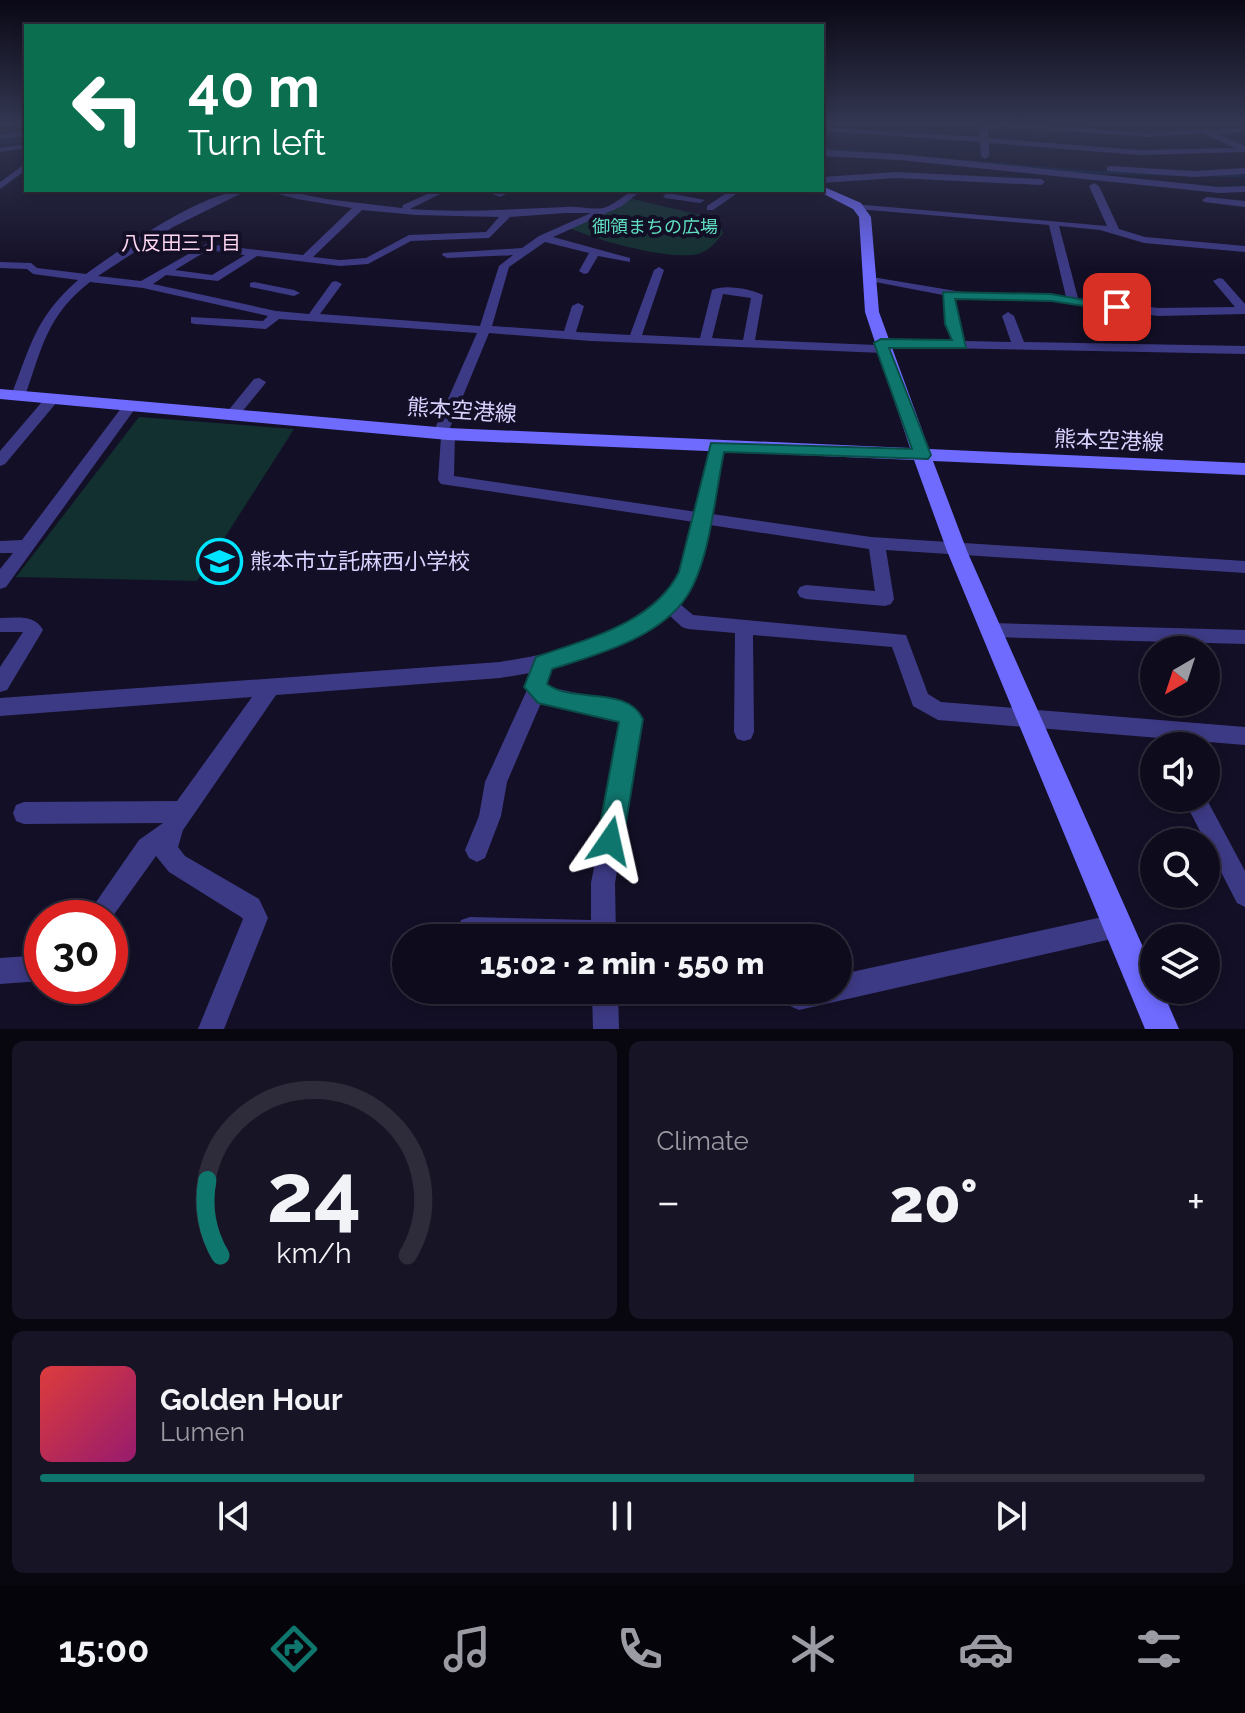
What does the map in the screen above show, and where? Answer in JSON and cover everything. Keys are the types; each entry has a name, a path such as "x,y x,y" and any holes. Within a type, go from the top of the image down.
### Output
{"main road":[{"path":"824,190 857,206 867,224 872,312 957,551 1162,1029"},
{"name":"熊本空港線","path":"9,395 444,434 1245,469"}],"street":[{"path":"0,186 17,173"},
{"path":"1052,173 1223,191 1245,189"},
{"path":"824,180 896,175 1094,186 1245,204"},
{"path":"1094,186 1114,230"},
{"path":"9,395 49,315 87,276 171,226 239,192"},
{"path":"279,192 359,207 401,210 507,214 569,207 602,211"},
{"path":"401,210 439,192"},
{"path":"634,192 602,211 543,238 502,269 485,328 444,434 446,480 701,520 877,543 957,551 1245,567"},
{"path":"710,208 734,192"},
{"path":"668,196 700,200"},
{"path":"857,206 1053,222 1114,230 1151,241 1245,249"},
{"path":"306,258 359,207"},
{"path":"143,285 206,247 340,263 368,261 409,238 489,235 507,214"},
{"path":"1053,222 1073,300"},
{"path":"543,238 626,260"},
{"path":"447,255 524,251"},
{"path":"165,272 214,279 257,252"},
{"path":"585,272 595,252"},
{"path":"0,265 143,285 278,314 569,335 882,346 1245,350"},
{"path":"635,339 659,270"},
{"path":"870,278 948,295 1073,300 1145,311 1244,310"},
{"path":"1219,281 1244,310"},
{"path":"312,317 336,284"},
{"path":"195,320 266,325 296,290 254,285"},
{"path":"705,341 718,290 757,295 748,343"},
{"path":"948,295 952,324 961,345"},
{"path":"569,335 578,306"},
{"path":"1008,316 1019,346"},
{"path":"232,415 259,382"},
{"path":"0,460 52,399"},
{"path":"0,582 130,406"},
{"path":"0,707 270,688 543,663 611,639 649,621 670,605 685,583 717,447"},
{"path":"806,592 885,599 877,543"},
{"path":"0,547 27,546"},
{"path":"670,605 688,622 895,639 902,645 920,700 930,709 1140,735"},
{"path":"0,625 28,625 34,630 0,684"},
{"path":"744,627 744,732"},
{"path":"992,630 1245,637"},
{"path":"477,850 490,816 496,782 536,691 543,663"},
{"path":"110,900 147,848 168,833 270,688"},
{"path":"536,691 546,697 623,711 633,723 603,883 604,924"},
{"path":"1220,737 1245,736"},
{"path":"24,813 182,812"},
{"path":"1201,812 1245,895"},
{"path":"168,833 165,850 170,858 250,908 256,918 211,1029"},
{"path":"852,985 1116,926"},
{"path":"0,971 24,969"},
{"path":"605,1004 606,1029"}],"green space":[{"name":"御領まちの広場","path":"629,198 717,219 723,233 702,252 679,255 630,248 569,228"},
{"path":"139,417 294,429 197,581 16,577"}],"waterway":[{"path":"1127,173 1245,176"}],"place":[{"name":"熊本市立託麻西小学校","path":"219,561"}],"district":[{"name":"八反田三丁目","path":"181,243"}],"route":[{"path":"610,841 632,719 623,711 546,697 539,694 535,687 543,663 611,639 649,621 670,605 689,572 717,447 922,455 881,343 961,345 952,324 948,295 1051,298 1117,307"}]}
